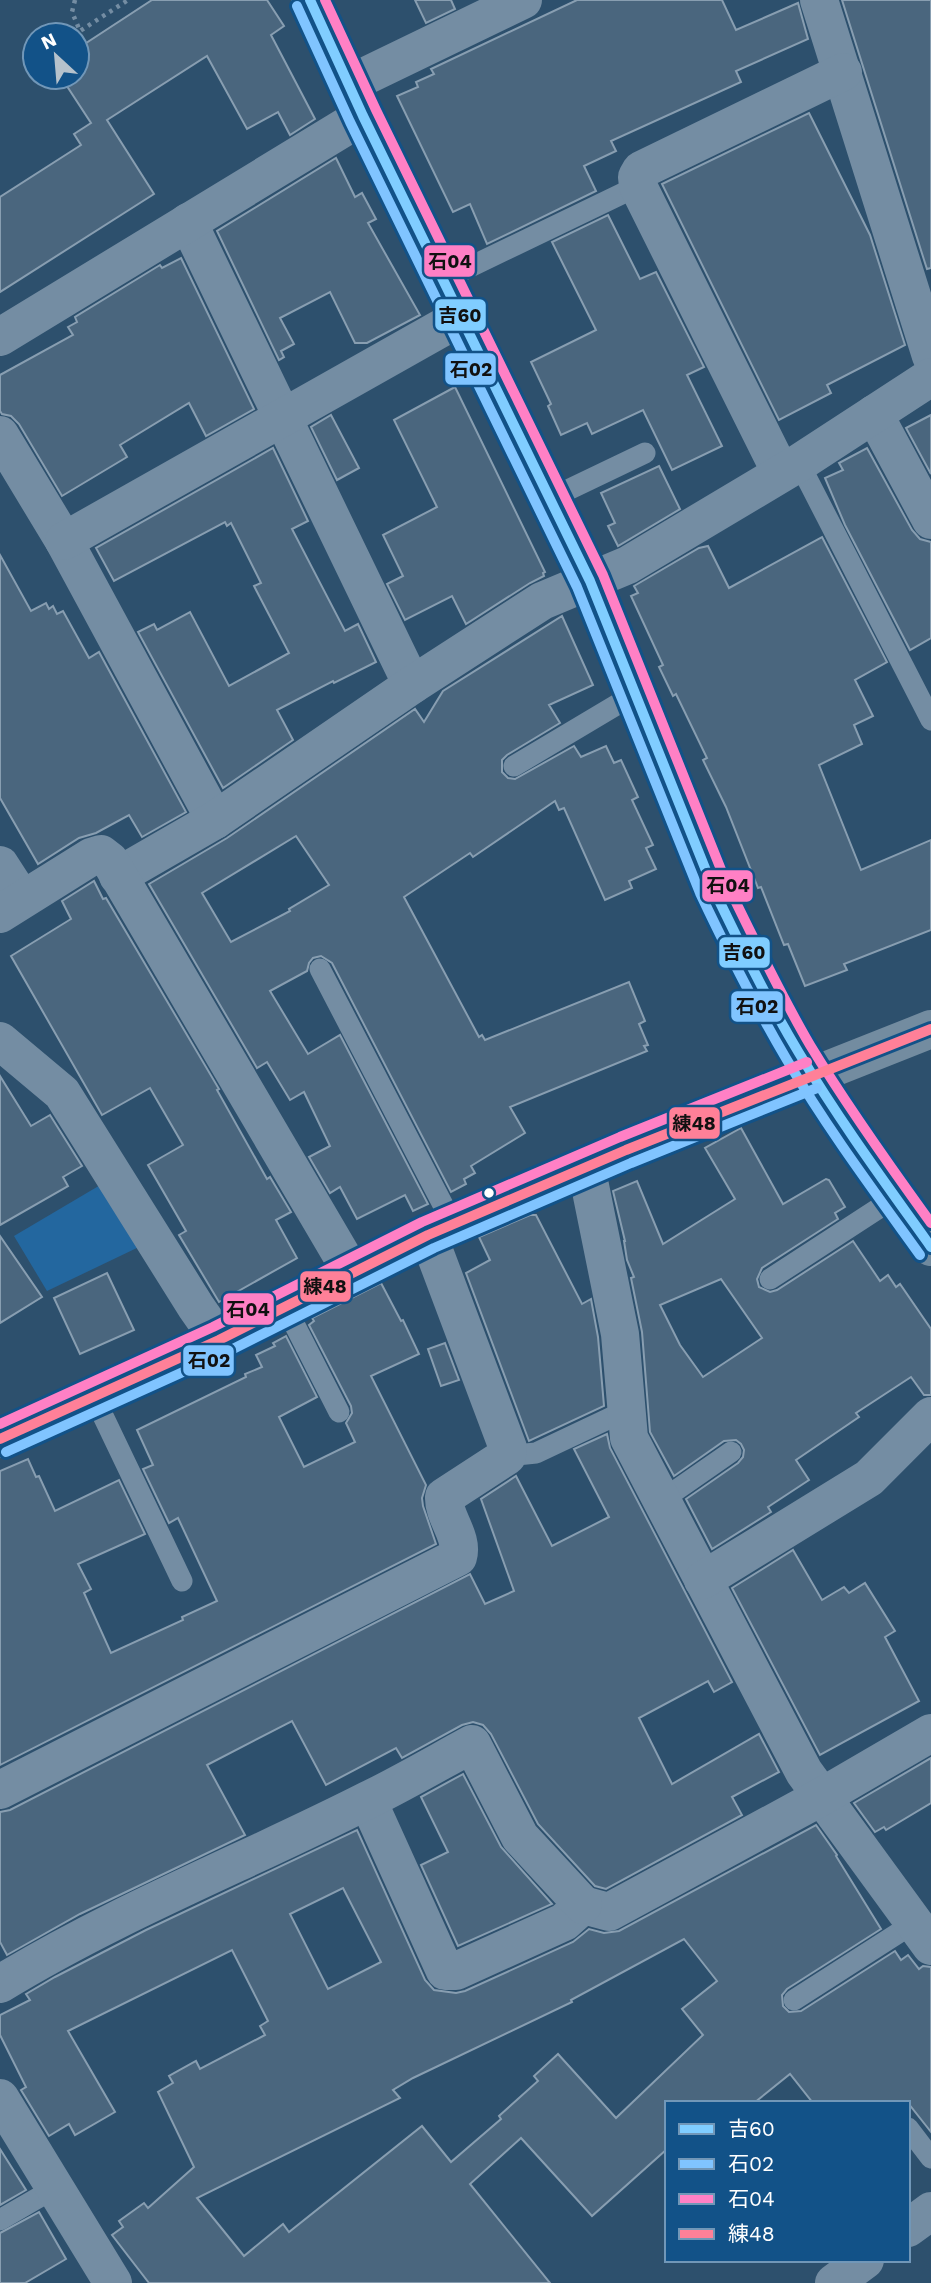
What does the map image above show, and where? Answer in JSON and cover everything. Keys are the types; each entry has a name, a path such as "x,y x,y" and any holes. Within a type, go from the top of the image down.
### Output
{"main road":[{"path":"0,1439 219,1340 440,1230 586,1167 931,1028"}],"street":[{"path":"310,0 548,499 590,581 713,888 767,997 812,1075 931,1247"},
{"path":"0,337 188,222 356,100 523,0"},
{"path":"819,0 931,356"},
{"path":"790,468 638,186 637,177 642,170 843,72"},
{"path":"188,222 412,685"},
{"path":"64,541 461,317"},
{"path":"118,876 215,820 412,685 542,601 628,565 790,468 931,377"},
{"path":"874,414 931,520"},
{"path":"0,435 64,541 215,820"},
{"path":"0,864 11,907 91,857 101,854 110,861 352,1273"},
{"path":"0,1041 62,1093 219,1340"},
{"path":"586,1167 620,1334 629,1438 804,1772 923,1928"},
{"path":"0,1790 458,1557 461,1549 443,1505 443,1497 507,1456 508,1448 440,1230"},
{"path":"703,1580 869,1478 931,1416"},
{"path":"0,1984 36,1962 154,1901 368,1801 472,1744 520,1837 583,1905 609,1912 821,1797 931,1733"},
{"path":"368,1801 445,1971 456,1971 564,1922 583,1905"},
{"path":"0,2098 113,2283"},
{"path":"910,2227 931,2211"},
{"path":"834,2283 861,2262"}],"lane":[{"path":"443,281 638,186"},
{"path":"548,499 645,453"},
{"path":"790,468 931,720"},
{"path":"514,766 635,696"},
{"path":"320,970 440,1230"},
{"path":"770,1279 896,1197"},
{"path":"285,1306 339,1412"},
{"path":"94,1397 182,1581"},
{"path":"507,1456 536,1453 627,1410"},
{"path":"662,1500 731,1452"},
{"path":"794,2000 923,1928"},
{"path":"910,2131 931,2158"},
{"path":"0,2220 55,2188"}],"path":[{"path":"75,0 72,12 80,31 128,0"}],"shaded area":[{"path":"102,1184 141,1246 47,1291 14,1236"}],"building":[{"path":"152,0 267,0 284,26 271,35 315,119 290,135 278,112 247,129 207,56 107,120 154,194 0,292 0,197 81,145 74,134 91,123 70,91 91,91 91,40"},
{"path":"415,0 451,0 455,9 426,23"},
{"path":"577,0 722,0 736,30 798,3 808,39 736,71 741,82 611,141 616,151 584,166 596,191 487,244 470,204 453,212 397,96 418,87 416,82 434,74 431,69"},
{"path":"842,0 931,0 931,268 927,269 925,263"},
{"path":"809,113 870,235 905,345 827,385 831,393 779,420 662,184"},
{"path":"336,158 355,197 362,193 376,219 368,223 420,315 367,343 355,343 330,292 280,318 294,344 281,351 284,357 279,360 217,231"},
{"path":"608,215 640,279 656,272 704,367 687,375 722,446 672,470 643,410 592,434 587,423 561,435 548,406 551,404 531,362 596,330 552,242"},
{"path":"181,258 254,409 206,436 189,403 120,445 127,457 62,496 19,424 0,411 0,375 73,335 68,327 77,322 75,317 160,265 162,268"},
{"path":"455,387 545,572 544,576 466,624 452,596 405,620 387,584 403,576 383,535 437,507 394,420"},
{"path":"331,415 359,468 337,480 311,427"},
{"path":"931,415 931,474 906,428"},
{"path":"273,448 308,521 292,529 345,631 358,624 376,662 277,710 293,740 223,788 138,632 154,624 157,630 190,612 229,686 289,653 254,586 261,583 231,523 227,526 225,522 114,581 96,548"},
{"path":"867,448 912,530 920,539 931,542 931,638 910,650 845,525 825,478 843,470 839,463"},
{"path":"659,466 680,509 618,546 608,526 615,523 601,493"},
{"path":"822,537 887,662 855,680 873,716 854,725 862,744 819,765 861,870 931,840 931,930 844,964 847,970 805,986 788,944 784,945 761,887 758,888 726,807 703,760 707,758 676,694 673,696 659,667 663,665 631,596 638,593 634,586 699,548 708,546 729,588"},
{"path":"0,555 31,611 46,603 49,609 53,606 57,614 63,611 89,658 99,652 186,812 142,837 129,815 96,833 79,838 38,864 0,798"},
{"path":"562,616 593,685 549,705 560,723 507,755 502,760 502,772 508,778 515,779 574,746 581,757 606,746 614,763 621,760 638,797 632,800 653,845 646,848 656,869 629,881 632,888 605,900 564,808 559,810 555,801 473,857 470,853 404,897 479,1037 482,1035 485,1040 629,982 645,1021 639,1024 648,1045 644,1046 647,1051 510,1107 525,1133 471,1166 475,1173 464,1179 466,1184 451,1192 332,963 321,956 313,958 307,971 270,991 308,1054 340,1035 428,1204 413,1211 405,1195 357,1219 340,1187 330,1193 309,1157 330,1146 304,1092 290,1100 267,1062 257,1068 149,884 227,838 415,709 424,722 443,691","holes":["296,836 329,885 289,909 290,911 231,942 202,893"]},
{"path":"94,881 219,1089 217,1090 267,1179 270,1177 291,1212 276,1220 297,1258 219,1302 179,1235 186,1231 148,1165 183,1145 150,1088 102,1115 11,956 71,919 62,901"},
{"path":"0,1076 31,1126 50,1115 82,1166 63,1177 68,1186 0,1225"},
{"path":"741,1128 783,1204 826,1179 845,1207 835,1213 838,1219 762,1268 757,1279 759,1287 770,1292 777,1290 853,1241 880,1281 888,1275 896,1287 900,1284 931,1329 931,1395 924,1395 911,1377 856,1413 859,1417 796,1460 809,1480 768,1507 771,1512 712,1549 686,1499 738,1463 744,1450 736,1440 724,1441 674,1476 650,1432 642,1332 631,1278 634,1277 627,1260 613,1191 637,1181 663,1244 735,1199 705,1148","holes":["721,1279 762,1338 703,1377 680,1345 660,1305"]},
{"path":"530,1215 536,1215 582,1304 591,1299 598,1337 604,1406 529,1441 466,1273 490,1260 479,1237"},
{"path":"0,1236 42,1297 0,1323"},
{"path":"107,1273 134,1330 80,1354 54,1298"},
{"path":"381,1283 419,1354 371,1376 426,1485 422,1498 423,1506 436,1544 0,1765 0,1471 28,1459 55,1511 119,1480 145,1534 78,1564 91,1589 84,1593 111,1653 183,1620 182,1617 217,1601 178,1518 169,1523 143,1469 153,1465 137,1430 262,1367 256,1355 275,1346 273,1343 286,1336 317,1397 279,1417 304,1467 355,1442 346,1423 352,1413 351,1406 309,1325 314,1321 312,1318"},
{"path":"445,1343 459,1380 441,1386 428,1349"},
{"path":"607,1434 610,1448 732,1682 714,1692 708,1681 639,1718 672,1784 759,1734 779,1772 732,1797 742,1815 606,1889 595,1886 538,1824 491,1734 483,1725 473,1722 462,1725 402,1758 396,1748 326,1785 292,1721 207,1765 245,1835 80,1914 7,1955 0,1942 0,1812 10,1810 470,1574 485,1604 514,1591 481,1499 516,1476 552,1546 609,1517 574,1449"},
{"path":"793,1550 822,1600 844,1587 849,1593 865,1583 895,1631 885,1637 919,1701 820,1755 732,1588"},
{"path":"931,1758 931,1803 886,1830 884,1827 875,1832 854,1803"},
{"path":"463,1774 501,1847 552,1904 458,1946 421,1865 448,1852 421,1797"},
{"path":"816,1825 881,1929 787,1989 782,1995 783,2006 789,2012 801,2011 895,1951 901,1960 908,1955 919,1969 923,1966 931,1967 931,2132 910,2106 910,2101 811,2101 790,2074 756,2101 665,2101 665,2151 592,2216 521,2138 470,2184 550,2283 149,2283 112,2235 123,2227 119,2221 144,2203 148,2208 194,2167 158,2092 173,2083 169,2076 196,2061 200,2069 265,2035 260,2026 268,2021 232,1950 68,2031 115,2112 75,2135 69,2124 49,2136 21,2090 26,2087 0,2035 0,2015 30,2000 26,1994 55,1977 146,1930 357,1830 425,1980 434,1990 456,1993 465,1991 573,1942 589,1929 604,1933 619,1931","holes":["343,1888 381,1962 328,1989 290,1914","684,1939 717,1981 682,2009 703,2035 616,2118 558,2054 534,2076 538,2081 499,2116 501,2119 451,2162 422,2126 289,2232 283,2224 244,2256 197,2198 400,2098 393,2090 413,2078 572,2002 571,2000"]},
{"path":"0,2149 26,2190 0,2205"},
{"path":"39,2212 66,2259 25,2283 0,2283 0,2233"}],"transit line":[{"name":"吉60","path":"310,0 363,116 590,581 713,888 744,951 814,1078 931,1247"},
{"name":"石04","path":"325,0 603,575 726,882 756,944 824,1068 931,1223"},
{"name":"石02","path":"297,6 350,122 577,587 700,893 731,957 802,1085 920,1255"},
{"name":"練48","path":"0,1439 219,1340 428,1235 626,1150 931,1029"},
{"name":"石04","path":"0,1424 213,1327 422,1222 620,1137 807,1062"},
{"name":"石02","path":"6,1452 225,1353 434,1248 631,1163 817,1088"}]}
